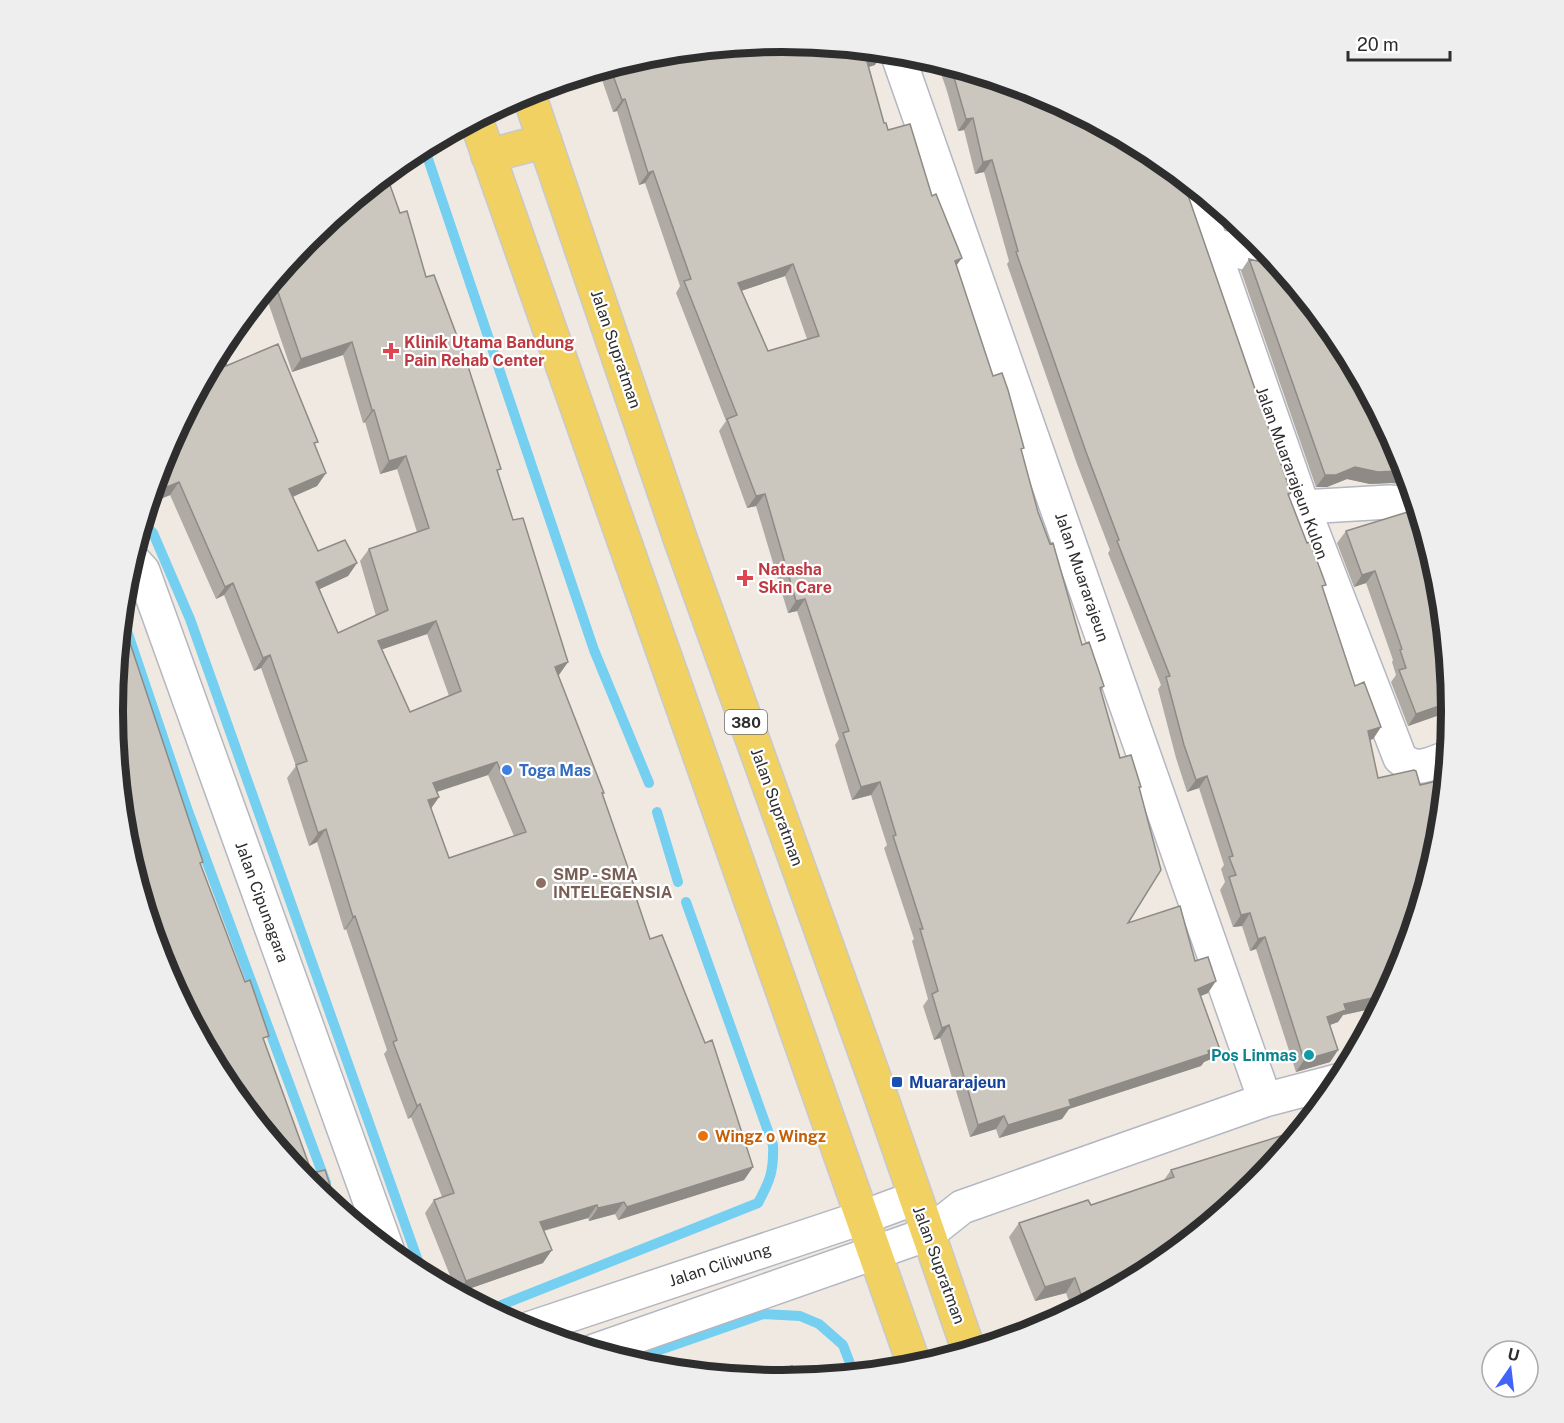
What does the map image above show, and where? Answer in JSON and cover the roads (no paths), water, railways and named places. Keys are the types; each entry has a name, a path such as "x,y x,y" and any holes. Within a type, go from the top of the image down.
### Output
{"main road":[{"name":"Jalan Supratman","path":"532,102 677,530 875,1080 967,1344"},
{"path":"478,127 912,1358"},
{"path":"488,156 545,141"}],"street":[{"name":"Jalan Muararajeun","path":"901,63 1264,1100"},
{"name":"Jalan Muararajeun Kulon","path":"1196,200 1303,507 1400,758 1408,765 1420,767 1439,761"},
{"path":"1213,245 1257,256"},
{"path":"1303,507 1389,502 1408,505"},
{"name":"Jalan Cipunagara","path":"139,567 143,571 382,1235"},
{"path":"606,1347 928,1234 962,1207 1264,1100 1324,1086"},
{"path":"915,1198 962,1207"},
{"name":"Jalan Ciliwung","path":"541,1325 915,1198"}],"waterway":[{"path":"427,157 594,650 649,783"},
{"path":"149,529 153,533 190,619 418,1260"},
{"path":"128,634 188,811 326,1183"},
{"path":"657,812 678,882"},
{"path":"498,1306 758,1203 766,1188 772,1169 773,1145 686,902"},
{"path":"643,1356 763,1314 800,1316 819,1324 843,1345 851,1367"}],"place":[{"name":"Klinik Utama Bandung Pain Rehab Center","path":"391,351"},
{"name":"Natasha Skin Care","path":"745,578"},
{"name":"Toga Mas","path":"507,770"},
{"name":"SMP - SMA INTELEGENSIA","path":"541,883"},
{"name":"Pos Linmas","path":"1309,1055"},
{"name":"Muararajeun","path":"897,1082"},
{"name":"Wingz o Wingz","path":"703,1136"}]}
